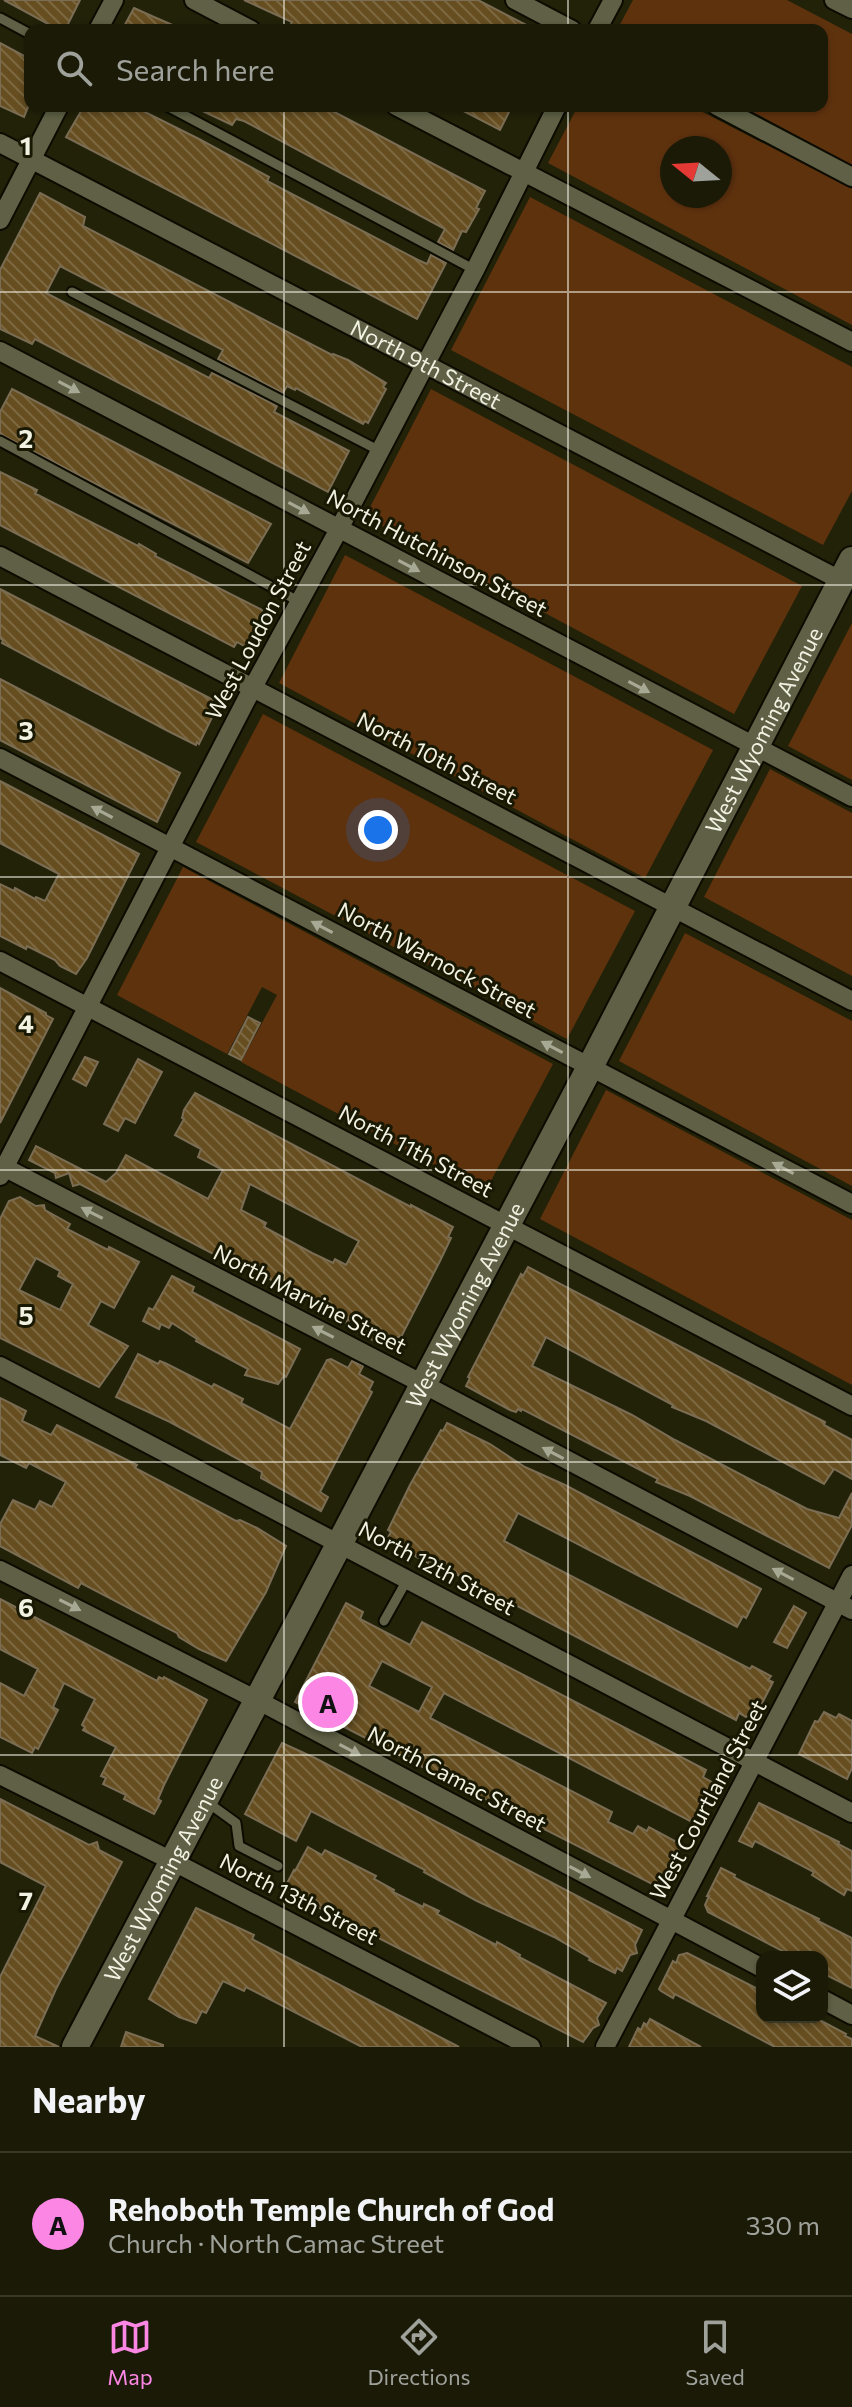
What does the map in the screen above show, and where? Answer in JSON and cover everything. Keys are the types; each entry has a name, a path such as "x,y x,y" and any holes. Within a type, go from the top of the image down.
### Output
{"street":[{"path":"101,24 114,0"},
{"path":"515,0 561,24"},
{"path":"600,24 613,0"},
{"path":"834,0 852,9"},
{"path":"202,2 240,24"},
{"path":"0,220 56,112"},
{"path":"408,112 852,342"},
{"name":"West Loudon Street","path":"1,1170 475,270 554,112"},
{"path":"728,112 852,177"},
{"name":"North 9th Street","path":"0,143 424,365 849,576"},
{"name":"North Hutchinson Street","path":"0,351 852,797"},
{"name":"North 10th Street","path":"0,556 852,1001"},
{"name":"West Wyoming Avenue","path":"75,2047 590,1067 754,748 849,576"},
{"name":"North Warnock Street","path":"0,758 852,1204"},
{"name":"North 11th Street","path":"0,961 852,1406"},
{"name":"North Marvine Street","path":"1,1170 423,1384 845,1607"},
{"name":"North 12th Street","path":"0,1366 852,1813"},
{"name":"North Camac Street","path":"0,1570 257,1700 756,1965"},
{"name":"West Courtland Street","path":"605,2047 754,1763 845,1607 852,1575"},
{"name":"North 13th Street","path":"0,1775 531,2047"},
{"path":"828,2002 852,2015"}],"lane":[{"path":"0,18 24,31"},
{"path":"178,112 475,270"},
{"path":"72,292 380,451"},
{"path":"0,441 300,602"},
{"path":"384,1621 407,1580"},
{"path":"204,1800 236,1823 239,1846 278,1866"}],"shaded area":[{"path":"633,0 787,0 852,34 852,165 753,112 828,112 828,24 620,24"},
{"path":"575,112 703,112 852,189 852,325 548,163"},
{"path":"530,197 852,367 852,491 823,545 451,350"},
{"path":"431,389 802,586 734,714 365,517"},
{"path":"345,555 713,750 645,878 279,683"},
{"path":"852,623 852,780 788,746"},
{"path":"263,714 635,911 567,1039 196,842"},
{"path":"770,769 852,813 852,976 704,897"},
{"path":"183,867 553,1064 485,1192 241,1062 277,995 262,987 227,1054 117,995"},
{"path":"685,933 852,1021 852,1186 619,1061"},
{"path":"606,1090 852,1220 852,1385 540,1219"}],"building":[{"path":"4,0 80,0 68,24 48,24"},
{"path":"244,0 478,0 524,24 291,24"},
{"path":"134,8 170,24 125,24"},
{"path":"0,43 24,56 26,112 24,117 0,106"},
{"path":"81,112 145,112 269,177 267,181 418,260 427,264 431,255 446,263 417,319 66,137"},
{"path":"205,112 334,112 485,191 476,208 479,209 466,232 462,231 453,250 438,242 445,229 244,121 236,119 232,125"},
{"path":"466,112 509,112 500,130"},
{"path":"40,193 85,217 83,226 332,355 348,360 386,383 383,387 386,389 368,423 365,421 363,424 296,388 287,386 283,393 218,359 223,350 60,266 46,293 209,378 212,373 277,406 274,412 349,451 328,492 35,339 32,344 0,329 0,270"},
{"path":"12,389 271,524 248,563 0,434 0,412"},
{"path":"0,472 37,490 35,494 139,544 155,556 266,612 249,646 237,642 234,647 0,525"},
{"path":"0,589 219,703 199,744 168,731 2,643"},
{"path":"0,679 180,773 157,822 0,740"},
{"path":"0,781 139,854 76,974 27,946 26,949 0,936 0,884 45,901 59,874 0,843"},
{"path":"0,988 53,1019 0,1123"},
{"path":"248,1017 260,1023 241,1060 229,1054"},
{"path":"85,1057 98,1062 86,1086 73,1079"},
{"path":"138,1059 162,1072 135,1123 125,1118 118,1131 104,1124"},
{"path":"195,1093 453,1227 440,1261 401,1337 392,1347 346,1326 348,1317 224,1255 223,1259 80,1184 73,1186 69,1173 56,1178 55,1173 29,1160 36,1146 106,1182 116,1173 126,1155 208,1199 223,1170 198,1157 201,1149 175,1135 184,1119 184,1110","holes":["250,1184 359,1241 346,1265 335,1259 333,1263 312,1253 264,1227 266,1223 241,1210"]},
{"path":"20,1197 36,1206 44,1205 45,1210 70,1224 67,1229 139,1262 114,1308 101,1301 88,1325 128,1346 99,1387 0,1338 0,1219 9,1201","holes":["36,1258 60,1271 58,1276 73,1284 60,1310 19,1290"]},
{"path":"528,1267 825,1422 824,1425 852,1440 852,1479 834,1469 824,1484 706,1421 672,1407 546,1337 532,1366 632,1415 807,1509 839,1518 852,1493 852,1525 829,1568 690,1496 656,1482 658,1479 522,1409 516,1412 510,1410 466,1386 521,1274 523,1276"},
{"path":"172,1276 194,1287 192,1292 300,1349 286,1377 278,1384 245,1375 248,1369 196,1341 172,1323 169,1328 161,1324 159,1329 143,1321 149,1308 153,1310"},
{"path":"138,1354 158,1364 160,1361 167,1364 212,1387 214,1384 243,1399 241,1403 290,1429 327,1360 348,1368 352,1361 363,1366 359,1374 373,1382 369,1390 372,1392 320,1492 328,1497 321,1511 261,1478 262,1472 170,1422 116,1397"},
{"path":"0,1398 26,1411 22,1421 51,1435 57,1425 286,1546 266,1592 226,1661 81,1583 78,1588 0,1546 0,1524 13,1500 35,1510 40,1501 52,1507 66,1482 29,1463 26,1468 0,1455"},
{"path":"447,1423 490,1444 525,1467 761,1589 746,1618 743,1616 737,1627 518,1513 504,1541 750,1669 752,1666 771,1676 768,1680 773,1682 758,1711 746,1717 739,1713 736,1720 433,1562 428,1563 386,1541 391,1532 388,1530 410,1485"},
{"path":"0,1599 157,1681 159,1677 164,1677 207,1700 164,1785 154,1814 103,1784 106,1778 101,1776 116,1747 83,1730 85,1727 82,1725 95,1699 64,1683 53,1707 58,1710 38,1749 35,1747 32,1753 0,1737 0,1683 24,1696 38,1669 0,1649"},
{"path":"346,1603 363,1612 360,1619 410,1645 422,1622 706,1770 703,1777 715,1784 697,1823 694,1823 444,1693 430,1718 612,1812 608,1822 633,1834 638,1826 647,1831 649,1827 682,1845 660,1888 295,1702","holes":["382,1661 432,1687 419,1712 369,1686"]},
{"path":"794,1606 806,1613 787,1648 774,1642"},
{"path":"824,1712 836,1718 839,1714 852,1721 852,1768 847,1779 799,1754 815,1721 818,1722"},
{"path":"282,1743 642,1930 635,1945 637,1953 630,1955 622,1971 617,1968 615,1973 554,1937 477,1901 425,1870 311,1811 296,1841 245,1814"},
{"path":"0,1799 89,1845 97,1842 99,1850 122,1862 35,2036 59,2047 0,2047 0,1977 46,1886 0,1862"},
{"path":"759,1803 852,1851 852,1891 847,1889 844,1895 812,1875 814,1872 755,1841 752,1847 739,1841"},
{"path":"308,1847 322,1855 325,1850 376,1876 374,1879 393,1892 423,1907 424,1904 439,1911 437,1914 496,1945 497,1942 606,2003 597,2018 599,2025 583,2042 286,1891 285,1887"},
{"path":"721,1868 852,1938 852,1988 828,1976 828,1951 783,1951 708,1912 705,1905"},
{"path":"196,1908 254,1935 252,1939 459,2047 362,2047 246,1987 244,1991 223,1981 206,2013 202,2011 196,2023 179,2017 149,1999"},
{"path":"687,1953 756,1988 756,2023 825,2023 852,2039 852,2047 775,2047 675,1994 673,1998 659,1989 679,1955"},
{"path":"650,2019 701,2047 629,2047 638,2028 641,2030"},
{"path":"126,2032 163,2045 163,2047 121,2047"}],"place":[{"name":"Rehoboth Temple Church of God","path":"328,1702"}]}
